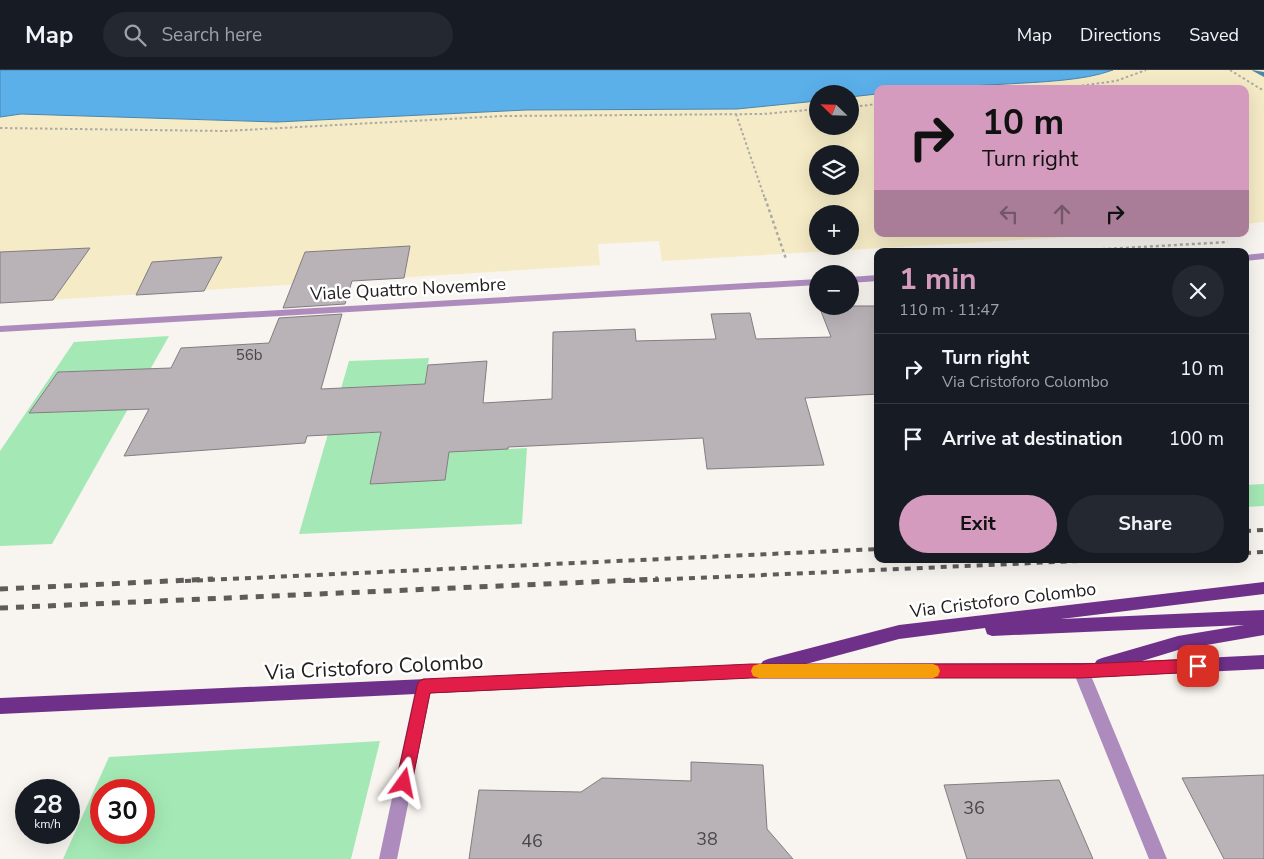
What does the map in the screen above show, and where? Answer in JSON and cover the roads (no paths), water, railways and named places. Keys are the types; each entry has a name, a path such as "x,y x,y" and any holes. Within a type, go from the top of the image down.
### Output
{"main road":[{"name":"Via Cristoforo Colombo","path":"751,671 899,632 1264,588"},
{"path":"899,632 1264,617"},
{"path":"1081,671 1178,643 1264,628"},
{"name":"Via Cristoforo Colombo","path":"0,706 751,671 1081,671 1264,662"}],"street":[{"path":"1249,258 1264,256"},
{"path":"859,279 874,278"},
{"name":"Viale Quattro Novembre","path":"0,329 809,283"},
{"path":"1081,671 1158,859"},
{"path":"388,859 424,686"}],"water":[{"path":"0,70 1113,70 1089,77 1047,82 984,85 874,85 874,94 859,96 859,85 809,85 809,102 737,109 526,110 277,122 21,114 0,117"}],"waterway":[{"path":"1255,70 1264,75"}],"railway":[{"path":"1249,531 1264,530"},
{"path":"185,581 874,549"},
{"path":"1249,553 1264,552"},
{"path":"629,581 1033,563"},
{"path":"0,589 213,579"},
{"path":"0,608 658,579"}]}
